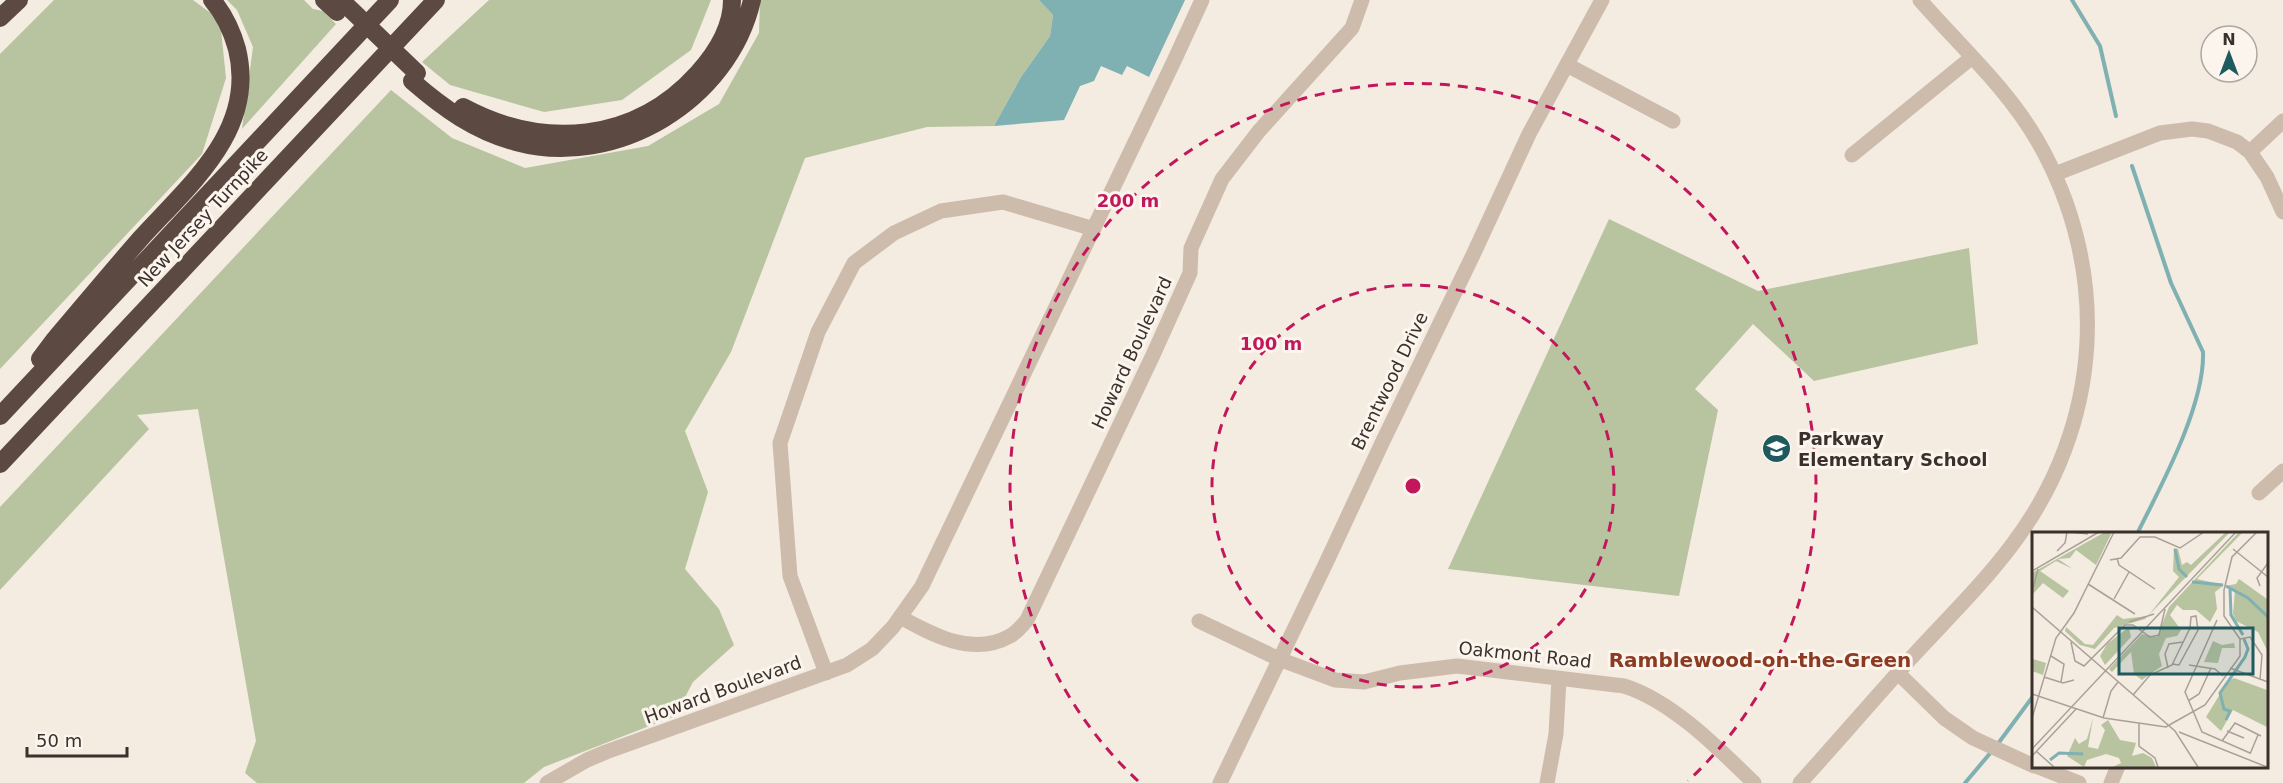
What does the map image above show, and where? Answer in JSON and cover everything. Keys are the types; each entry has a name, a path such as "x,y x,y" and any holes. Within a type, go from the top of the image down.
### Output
{"highway":[{"path":"0,18 19,0"},
{"path":"0,415 55,339 202,171 226,136 240,97 241,69 230,28 212,0"},
{"name":"New Jersey Turnpike","path":"0,415 390,0"},
{"name":"New Jersey Turnpike","path":"0,464 436,0"},
{"path":"314,131 341,115 447,0"},
{"path":"415,77 465,108 514,128 550,134 601,130 646,114 692,81 716,51 724,36 732,0"},
{"path":"336,4 450,112 465,122 519,143 554,147 583,146 610,141 638,132 662,120 704,87 737,42 752,0"}],"street":[{"name":"Howard Boulevard","path":"547,783 606,752 847,665 872,649 900,617 922,586 1202,0"},
{"name":"Howard Boulevard","path":"900,617 939,638 988,645 1011,636 1027,620 1154,355 1190,273 1191,248 1205,212 1222,179 1259,131 1352,28 1362,0"},
{"name":"Brentwood Drive","path":"1220,783 1529,134 1602,0"},
{"path":"1800,783 2012,545 2043,497 2069,436 2087,361 2087,303 2079,246 2072,218 2055,174 2024,122 1920,0"},
{"path":"1852,155 1971,58"},
{"path":"1567,65 1673,121"},
{"path":"2250,152 2283,121"},
{"path":"2055,174 2160,133 2176,130 2208,131 2237,142 2250,152 2267,177 2283,212"},
{"path":"826,673 790,576 780,443 818,332 854,263 894,234 941,211 951,209 1003,202 1094,229"},
{"path":"2259,494 2283,471"},
{"name":"Oakmont Road","path":"1199,621 1279,659 1322,676 1348,681 1364,682 1400,673 1457,666 1624,686 1657,700 1725,755 1754,783"},
{"path":"1898,674 1944,718 1966,733 2032,765"},
{"path":"1547,783 1555,741 1559,679"},
{"path":"2040,768 2079,783"},
{"path":"2110,783 2117,768"}],"green space":[{"path":"54,0 193,0 220,20 226,78 202,154 0,369 0,54"},
{"path":"227,0 304,0 313,9 323,11 336,24 242,129 253,47 237,10"},
{"path":"489,0 711,0 691,50 622,100 544,112 450,85 422,62"},
{"path":"760,0 1039,0 1053,15 1050,36 1021,77 994,126 927,127 805,158 731,352 685,431 708,492 685,569 719,609 734,645 693,682 675,716 544,767 524,783 257,783 245,773 256,741 198,409 137,415 149,429 0,590 0,507 391,90 452,138 525,168 648,146 719,104 759,33"},
{"path":"1609,219 1758,291 1969,248 1978,344 1814,381 1753,324 1695,389 1718,410 1679,596 1448,569"}],"water":[{"path":"1039,0 1185,0 1149,77 1127,66 1122,75 1101,66 1094,81 1080,86 1064,120 994,126 1021,77 1050,36 1053,15"}],"waterway":[{"path":"2072,0 2100,46 2116,116"},
{"path":"2132,166 2171,283 2203,352 2202,373 2197,396 2180,445 2138,532"},
{"path":"1997,745 2032,698"},
{"path":"1965,783 1992,751"}],"place":[{"name":"Parkway Elementary School","path":"1777,449"}],"district":[{"name":"Ramblewood-on-the-Green","path":"1760,660"}]}
